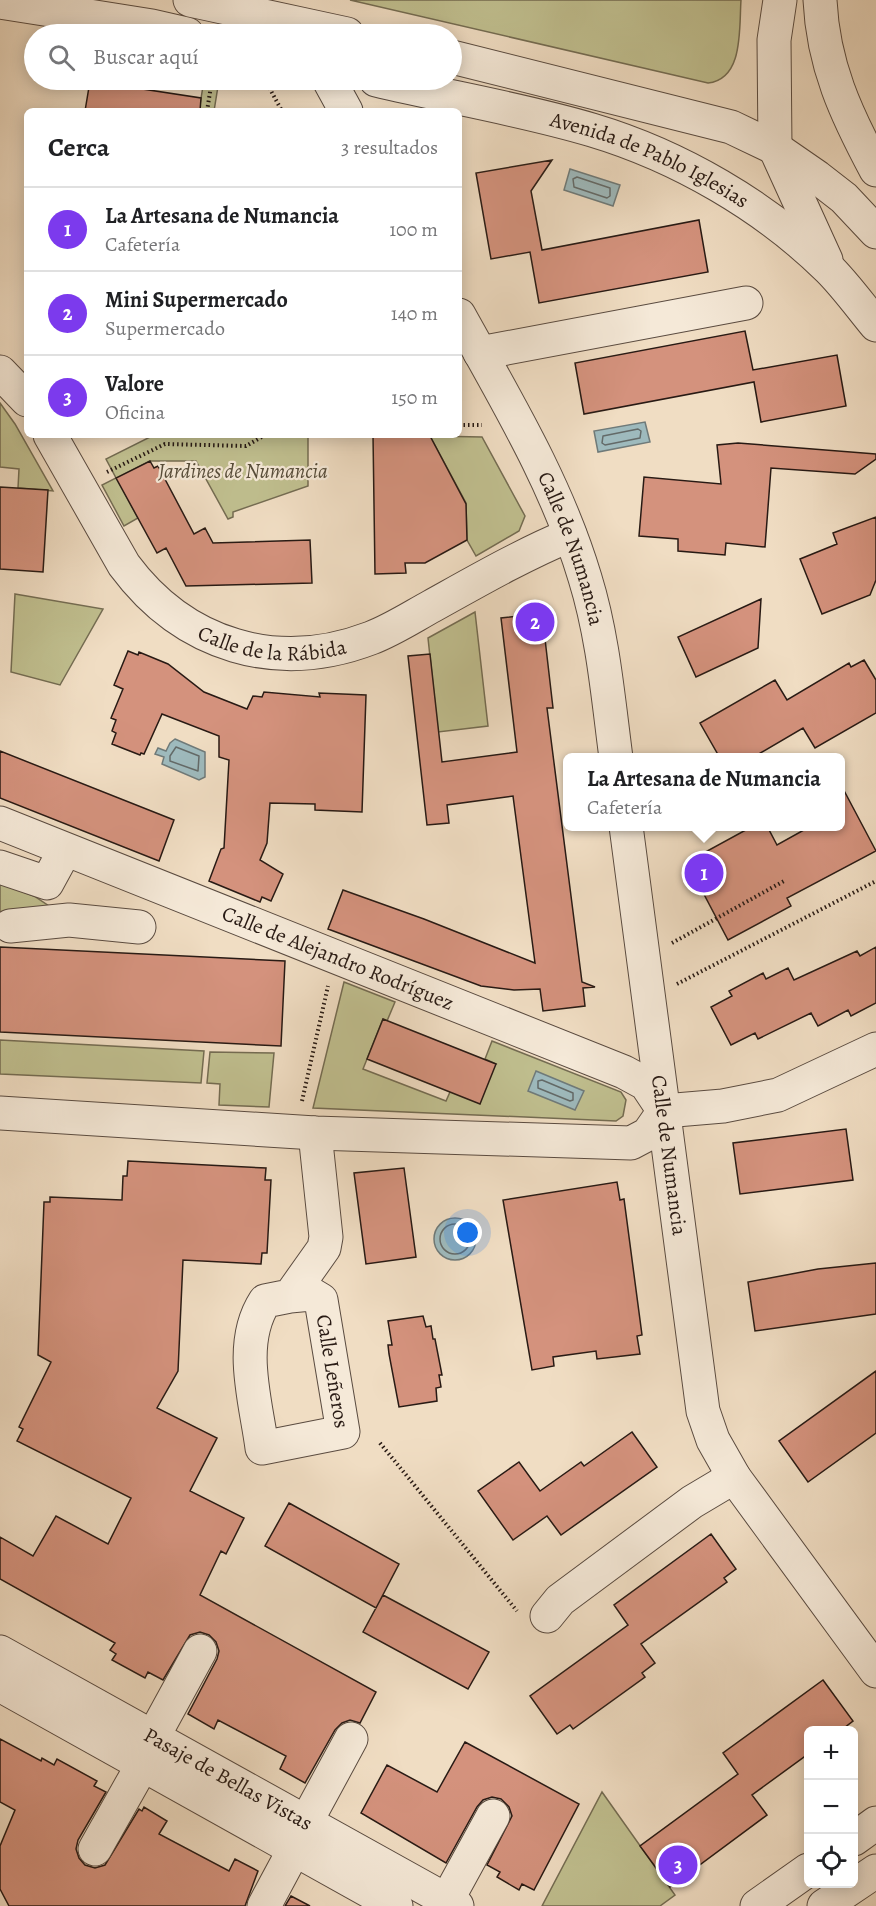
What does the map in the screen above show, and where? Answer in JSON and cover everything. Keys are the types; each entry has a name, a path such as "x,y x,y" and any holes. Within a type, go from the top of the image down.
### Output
{"street":[{"path":"194,0 312,24"},
{"path":"780,0 774,40 775,148 831,271"},
{"path":"820,0 824,45 834,81 876,170"},
{"path":"0,2 139,24"},
{"name":"Avenida de Pablo Iglesias","path":"462,59 707,119 731,127 775,148 844,198 876,232"},
{"path":"334,90 344,108"},
{"name":"Avenida de Pablo Iglesias","path":"419,90 591,130 652,152 695,173 787,232 831,271 876,325"},
{"path":"419,108 445,96"},
{"path":"480,353 746,303"},
{"name":"Calle de Numancia","path":"462,320 531,448 570,535 585,577 598,631 615,753"},
{"path":"0,372 24,397"},
{"name":"Calle de la Rábida","path":"52,438 136,582 183,621 211,637 238,647 276,654 298,654 352,645 390,630 533,550 570,535"},
{"name":"Calle de Alejandro Rodríguez","path":"0,823 624,1072 646,1084 664,1111"},
{"name":"Calle de Numancia","path":"627,831 703,1411 713,1440 734,1477 871,1653"},
{"path":"47,883 65,850"},
{"path":"0,867 47,883 57,889 69,920"},
{"path":"10,926 69,920 139,927"},
{"path":"0,1113 307,1122 632,1143 648,1134 664,1111 723,1106 778,1095 876,1049"},
{"name":"Calle Leñeros","path":"290,1296 311,1294 321,1300 343,1432 262,1448 251,1368 250,1334 255,1317 265,1301 290,1296 324,1248 326,1237 307,1122"},
{"path":"532,1614 560,1600 692,1502 734,1477"},
{"path":"95,1849 200,1651"},
{"name":"Pasaje de Bellas Vistas","path":"0,1652 148,1750 300,1836 452,1903"},
{"name":"Pasaje de Bellas Vistas","path":"0,1685 148,1750"},
{"path":"264,1906 351,1739"},
{"path":"452,1903 493,1816"},
{"path":"858,1836 876,1823"},
{"name":"Pasaje de Bellas Vistas","path":"300,1836 396,1906"},
{"path":"824,1906 876,1871"},
{"path":"757,1906 804,1873"}],"path":[{"path":"207,108 210,90"},
{"path":"270,90 280,108"},
{"path":"462,425 482,424"},
{"path":"104,474 165,444 246,446 260,438"},
{"path":"672,943 784,881"},
{"path":"677,984 876,881"},
{"path":"307,1122 328,985"},
{"path":"380,1443 532,1614"}],"green space":[{"path":"350,0 741,0 739,38 734,62 720,79 708,83 462,26 462,24"},
{"path":"202,90 217,90 214,108 199,108"},
{"path":"0,403 15,424 53,491 18,488 19,469 0,467"},
{"path":"482,437 525,516 519,531 476,556 467,540 466,503 431,438"},
{"name":"Jardines de Numancia","path":"148,438 308,438 308,486 233,512 233,517 228,519 196,461 150,461 117,478 138,518 124,526 102,485 116,478 106,459"},
{"path":"15,594 103,609 60,685 11,672"},
{"path":"475,612 488,726 438,732 428,638"},
{"path":"0,883 34,896 49,906 0,921"},
{"path":"344,982 395,1002 387,1021 383,1019 363,1069 446,1101 450,1092 496,1064 485,1059 492,1041 621,1092 626,1100 623,1116 616,1121 313,1108"},
{"path":"0,1040 204,1051 201,1083 0,1074"},
{"path":"210,1052 274,1053 269,1107 219,1105 220,1084 207,1083"},
{"path":"602,1792 675,1895 660,1906 542,1906"}],"water":[{"path":"570,169 620,185 613,206 564,190"},
{"path":"645,422 650,442 598,452 594,431"},
{"path":"175,739 205,752 205,777 199,780 162,764 164,757 155,754 158,748 166,751"},
{"path":"536,1071 584,1091 575,1110 528,1091"},
{"path":"455,1218 463,1219 470,1224 475,1231 475,1247 470,1254 463,1259 455,1260 447,1259 440,1254 435,1247 434,1239 435,1231 440,1224 447,1219"}],"building":[{"path":"88,90 149,90 201,98 200,108 86,108"},
{"path":"552,160 531,191 542,250 699,220 708,272 539,303 530,252 491,259 476,173"},
{"path":"745,331 753,370 837,355 846,406 761,422 754,382 584,414 575,363"},
{"path":"373,438 431,438 466,504 467,540 425,563 405,563 406,573 375,574"},
{"path":"738,443 876,454 876,459 855,474 771,468 765,547 726,543 725,555 678,551 678,539 639,536 644,477 721,484 717,445"},
{"path":"150,461 154,468 158,466 194,534 205,528 213,543 310,540 312,583 186,586 166,548 157,553 116,478"},
{"path":"0,487 48,490 43,572 0,569"},
{"path":"876,517 876,580 870,595 822,614 800,559 837,544 833,533"},
{"path":"761,599 758,648 696,677 678,637"},
{"path":"542,613 553,708 547,708 582,982 595,987 583,988 585,1006 543,1011 540,989 514,990 481,986 328,929 343,890 535,963 513,796 447,805 449,823 427,825 408,656 430,654 442,762 517,752 501,618"},
{"path":"128,651 138,655 139,652 168,664 204,692 247,709 253,696 262,697 264,692 320,697 319,693 366,695 362,812 315,810 315,804 270,803 267,843 260,860 283,874 271,901 262,897 260,902 209,881 221,849 224,848 229,760 219,757 219,736 162,714 144,754 140,755 112,744 116,733 112,731 116,720 111,718 123,689 114,685"},
{"path":"864,660 876,680 876,713 815,748 803,728 760,753 717,753 700,723 775,680 787,700 849,663 851,667"},
{"path":"0,751 174,820 159,861 0,798"},
{"path":"845,792 876,851 787,898 791,906 728,940 687,862 744,831 770,831 777,845 802,831 845,831"},
{"path":"0,947 285,961 281,1046 0,1032"},
{"path":"876,947 876,1003 851,1016 848,1010 818,1026 811,1013 758,1039 755,1033 731,1045 711,1007 732,996 729,991 763,973 766,979 788,968 794,980 857,951 860,956"},
{"path":"383,1019 496,1064 480,1104 367,1059"},
{"path":"846,1129 853,1180 740,1194 733,1143"},
{"path":"128,1161 266,1168 265,1180 271,1180 267,1253 262,1253 261,1264 183,1260 178,1371 157,1408 217,1438 190,1491 244,1518 226,1554 221,1551 200,1595 376,1692 360,1723 350,1720 342,1723 335,1730 305,1783 280,1769 286,1756 218,1720 214,1729 188,1714 217,1659 219,1651 216,1642 209,1635 200,1632 190,1635 163,1680 148,1672 145,1678 112,1660 116,1654 110,1650 115,1643 0,1579 0,1537 33,1556 56,1516 108,1544 131,1498 17,1441 23,1429 19,1427 51,1362 38,1355 44,1202 50,1202 50,1197 122,1200 123,1176 127,1176"},
{"path":"404,1168 416,1257 366,1264 354,1173"},
{"path":"617,1182 620,1200 624,1199 642,1335 637,1336 640,1354 597,1359 596,1351 553,1357 554,1366 532,1370 503,1200"},
{"path":"876,1263 876,1314 755,1331 748,1282 818,1269"},
{"path":"423,1316 426,1327 431,1326 433,1339 435,1339 442,1375 439,1375 441,1387 436,1388 437,1401 399,1407 389,1354 388,1345 392,1345 388,1321"},
{"path":"876,1371 876,1433 808,1482 779,1441"},
{"path":"632,1432 657,1467 561,1535 547,1516 513,1540 478,1491 519,1462 540,1491 581,1462 584,1466"},
{"path":"289,1503 399,1564 376,1608 265,1546"},
{"path":"711,1534 736,1569 724,1578 727,1582 641,1644 655,1663 642,1673 645,1677 573,1729 570,1725 557,1734 530,1696 628,1625 614,1605"},
{"path":"383,1595 489,1652 468,1689 363,1632"},
{"path":"823,1680 853,1721 846,1726 804,1726 804,1757 752,1795 767,1815 670,1887 640,1846 738,1774 723,1753"},
{"path":"0,1739 41,1761 42,1758 54,1765 57,1759 97,1781 94,1786 106,1792 78,1840 76,1849 85,1865 95,1868 105,1865 139,1809 142,1811 144,1807 167,1821 159,1834 229,1871 235,1859 258,1871 245,1906 9,1906 0,1889 0,1846 15,1810 0,1802"},
{"path":"465,1742 579,1804 534,1890 522,1884 519,1890 497,1877 500,1872 487,1865 512,1816 509,1807 501,1799 492,1797 483,1800 446,1863 361,1813 387,1765 437,1792"},
{"path":"291,1896 310,1906 285,1906"}],"place":[{"name":"Mini Supermercado","path":"535,622"},
{"name":"La Artesana de Numancia","path":"704,873"},
{"name":"Valore","path":"678,1865"}]}
